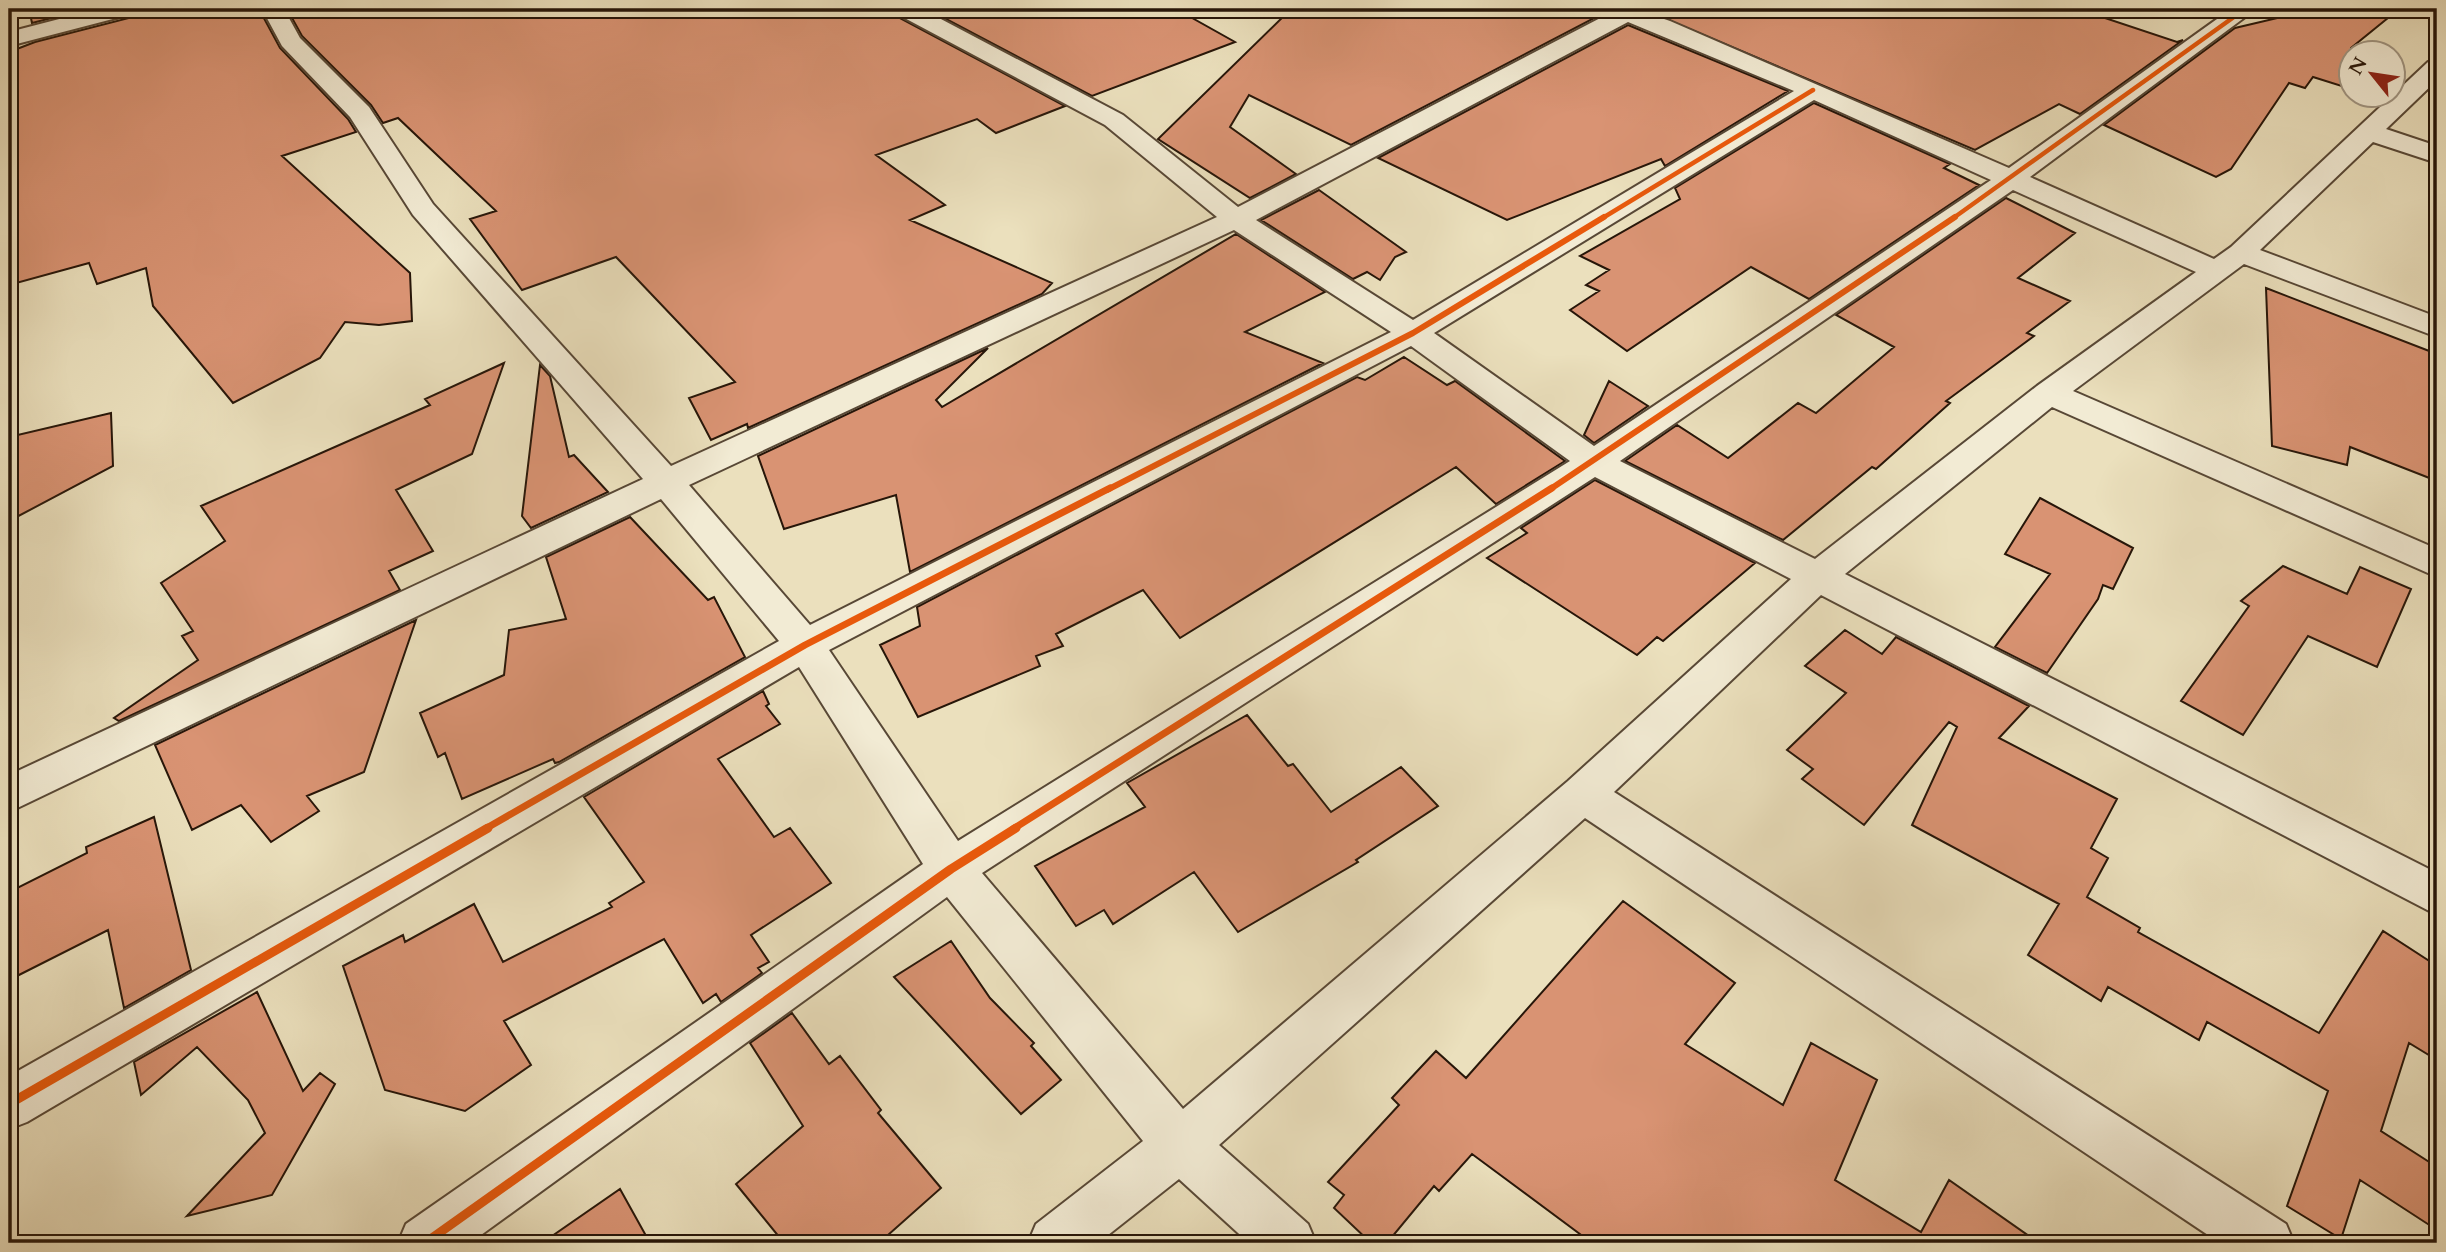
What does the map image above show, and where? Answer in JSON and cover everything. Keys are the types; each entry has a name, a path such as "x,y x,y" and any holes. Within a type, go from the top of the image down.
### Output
{"street":[{"path":"9,39 124,9"},
{"path":"273,9 290,41 360,112 423,209 666,482 805,645 951,869 1180,1145 1289,1243"},
{"path":"905,9 1114,120 1236,219 1413,333 1594,462 2437,895"},
{"path":"425,1243 951,869 1594,462 2010,180 2245,9"},
{"path":"9,794 666,482 1236,219 1620,11 1813,90 2010,180 2228,261 2437,328"},
{"path":"1055,1243 1180,1145 1583,794 1817,577 2049,393 2228,261 2437,66"},
{"path":"9,1104 805,645 1413,333 1813,90"},
{"path":"2366,131 2437,155"},
{"path":"2049,393 2437,564"},
{"path":"1583,794 2267,1243"}],"building":[{"path":"29,9 88,9 32,23"},
{"path":"138,9 259,9 280,48 348,119 356,132 282,156 410,273 412,321 379,325 345,322 320,358 233,403 153,306 146,268 97,284 89,263 9,285 9,52 35,42 133,17"},
{"path":"287,9 891,9 896,16 1065,106 996,133 977,119 876,155 945,205 910,220 1052,283 1042,294 748,428 747,424 711,440 689,398 735,382 616,257 522,290 470,219 496,211 398,118 383,123 371,105 302,36"},
{"path":"927,9 1176,9 1235,42 1092,96"},
{"path":"1291,9 1600,9 1604,13 1351,145 1249,95 1230,127 1296,174 1250,198 1158,139"},
{"path":"1642,9 2078,9 2177,42 2183,40 2080,114 2059,104 1975,150"},
{"path":"2315,9 2399,9 2363,38 2338,38 2338,85 2313,77 2305,88 2289,83 2231,169 2216,177 2104,125 2235,28"},
{"path":"1628,25 1788,91 1665,166 1661,159 1507,220 1378,158"},
{"path":"1814,103 1950,164 1944,168 1979,185 1809,299 1751,267 1627,351 1570,310 1599,291 1586,285 1609,270 1580,256 1680,199 1675,188"},
{"path":"1319,190 1406,252 1395,257 1380,280 1367,272 1353,279 1261,220"},
{"path":"2006,198 2075,233 2018,278 2070,301 2027,333 2034,336 1946,401 1950,403 1876,469 1872,467 1783,540 1625,461 1677,425 1728,458 1798,403 1816,413 1894,347 1836,315"},
{"path":"1236,234 1325,292 1245,332 1323,363 910,572 896,495 784,529 758,456 988,348 936,400 942,407"},
{"path":"2266,288 2437,354 2437,481 2350,447 2347,465 2272,446"},
{"path":"1404,357 1447,385 1455,381 1565,461 1496,504 1456,467 1180,638 1143,590 1056,634 1063,646 1036,656 1040,666 918,717 880,645 920,626 917,607 1357,377 1365,380"},
{"path":"504,363 472,454 396,490 433,551 389,571 400,590 119,721 114,718 198,660 182,636 193,631 161,583 225,541 201,506 430,405 425,399"},
{"path":"540,365 550,376 569,457 574,455 608,492 531,528 522,516"},
{"path":"1609,381 1648,406 1594,443 1584,435"},
{"path":"111,413 113,466 9,521 9,437"},
{"path":"1595,480 1755,563 1663,641 1657,637 1637,655 1487,558 1527,533 1521,528"},
{"path":"2040,498 2133,548 2113,589 2103,585 2098,599 2047,673 1995,647 2050,574 2005,554"},
{"path":"630,517 708,600 714,597 745,657 559,762 555,763 553,759 462,799 445,753 438,757 420,713 504,675 509,630 566,619 546,557"},
{"path":"2283,566 2347,594 2360,567 2411,589 2377,667 2308,636 2243,735 2181,701 2249,606 2241,601"},
{"path":"416,620 364,772 307,796 319,811 271,842 241,805 192,830 155,745"},
{"path":"1845,630 1882,654 1896,637 2029,706 1999,738 2117,799 2091,848 2108,858 2087,897 2140,928 2138,932 2319,1033 2383,931 2437,966 2437,1060 2409,1043 2381,1131 2437,1167 2437,1230 2360,1180 2341,1239 2287,1206 2328,1091 2207,1022 2199,1040 2108,987 2101,1001 2028,955 2059,904 1912,825 1957,727 1949,722 1864,825 1802,779 1813,769 1787,750 1846,693 1805,666"},
{"path":"763,691 769,704 766,706 780,724 718,759 774,837 790,828 831,883 751,935 769,962 758,968 762,973 721,1002 716,994 703,1003 664,939 504,1021 531,1065 465,1111 385,1090 343,966 403,935 405,942 474,904 503,962 612,907 609,903 644,882 584,797"},
{"path":"1247,715 1288,766 1293,764 1331,812 1401,767 1438,806 1356,860 1358,862 1238,932 1194,872 1113,924 1104,910 1076,926 1035,866 1145,807 1127,783"},
{"path":"154,817 191,970 124,1008 108,930 9,980 9,892 87,853 86,847"},
{"path":"1623,901 1735,983 1685,1044 1783,1105 1811,1043 1877,1080 1835,1180 1921,1232 1949,1180 2039,1243 1592,1243 1472,1154 1439,1191 1434,1186 1387,1243 1371,1243 1334,1208 1344,1195 1328,1182 1399,1105 1392,1098 1436,1051 1466,1078"},
{"path":"951,941 990,998 1034,1043 1031,1046 1061,1080 1021,1114 894,977"},
{"path":"257,992 303,1091 320,1073 335,1084 272,1195 187,1216 265,1133 248,1100 197,1047 141,1095 134,1062"},
{"path":"792,1013 829,1064 840,1056 881,1110 878,1113 941,1188 879,1243 784,1243 736,1184 803,1126 750,1043"},
{"path":"620,1189 650,1243 542,1243"}],"cycle path":[{"path":"425,1243 951,869 1594,462 2009,180 2245,9"},
{"path":"9,1104 805,645 1413,333 1813,90"}]}
